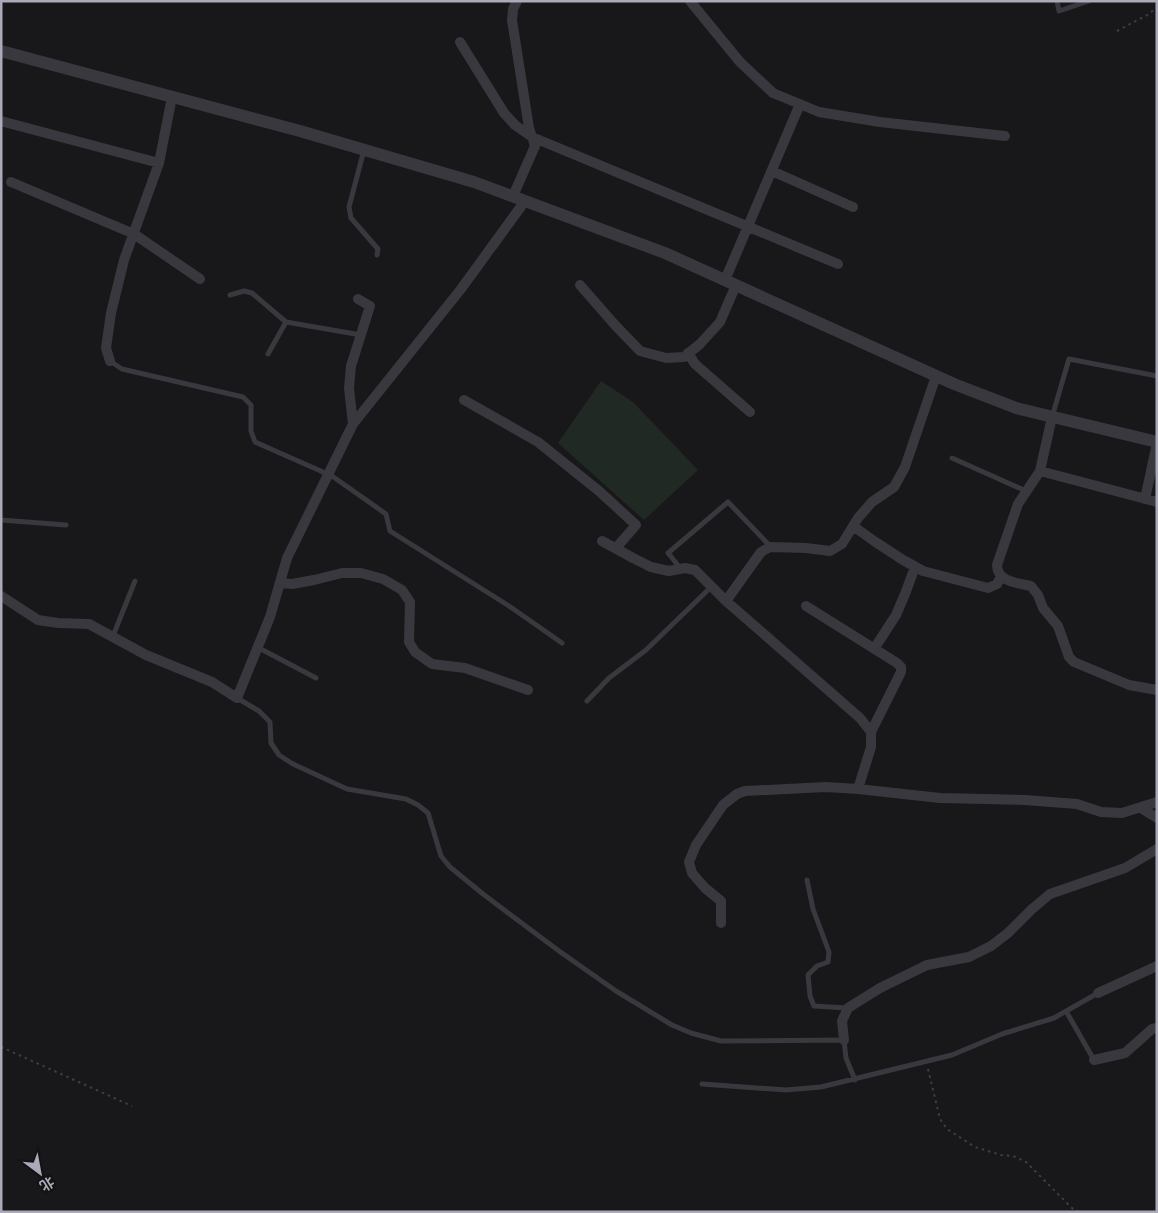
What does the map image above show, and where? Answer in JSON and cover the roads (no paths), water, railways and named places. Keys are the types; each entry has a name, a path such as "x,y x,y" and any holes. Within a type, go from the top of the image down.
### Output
{"street":[{"path":"513,196 535,146 529,128 512,20 513,9 517,1"},
{"path":"690,1 740,62 774,93 819,112 880,122 1005,136"},
{"path":"460,42 504,113 515,125 532,137 838,264"},
{"path":"1,51 300,131 474,182 665,253 936,376 1016,408 1157,443 1145,499"},
{"path":"110,361 106,348 111,313 124,260 159,163 172,97"},
{"path":"580,285 640,351 666,358 684,357 688,354 720,322 747,226 800,104"},
{"path":"1,121 159,163"},
{"path":"772,171 853,207"},
{"path":"11,182 134,234 200,279"},
{"path":"1,596 38,620 89,624 146,654 212,682 237,698 270,617 287,558 353,424 461,289 525,201"},
{"path":"353,424 349,388 351,366 370,306 358,299"},
{"path":"688,354 695,364 750,412"},
{"path":"726,602 761,552 770,547 830,551 842,544 872,502 894,486 905,467 936,376"},
{"path":"464,400 538,442 599,490 636,525 616,548"},
{"path":"1052,417 1040,471 1018,504 998,565 998,572 1001,577 1031,586 1038,595 1043,608 1058,626 1069,657 1074,662 1129,685 1157,690"},
{"path":"1040,471 1157,502"},
{"path":"854,526 922,571 988,588 997,584 1001,577"},
{"path":"602,541 651,568 669,571 685,568 696,570 726,602 860,718 871,732"},
{"path":"874,649 896,615 915,567"},
{"path":"280,583 292,584 342,573 361,573 384,579 402,590 410,602 409,642 415,652 432,664 464,668 528,690"},
{"path":"806,606 897,663 900,667 901,672 871,732 871,747 858,789"},
{"path":"721,923 721,901 705,888 692,873 689,862 696,845 723,805 736,794 745,791 826,787 940,798 1025,800 1076,804 1101,812 1122,813 1157,802"},
{"path":"1141,808 1157,818"},
{"path":"844,1040 842,1021 848,1008 880,988 927,965 969,957 991,946 1050,894 1125,868 1157,848"},
{"path":"1098,992 1157,966"},
{"path":"1094,1060 1125,1053 1152,1030 1157,1028"}],"lane":[{"path":"1056,1 1059,11 1089,1"},
{"path":"364,150 348,207 350,218 378,249 378,255"},
{"path":"230,295 244,291 252,294 286,322 361,335"},
{"path":"268,354 286,322"},
{"path":"1052,417 1069,359 1157,376"},
{"path":"110,361 122,369 243,397 251,405 251,431 255,442 332,476 386,514 390,531 509,606 562,642"},
{"path":"952,458 1027,492"},
{"path":"681,569 668,553 728,502 770,547"},
{"path":"1,520 66,525"},
{"path":"113,636 135,581"},
{"path":"587,701 609,678 646,650 712,586"},
{"path":"258,647 316,678"},
{"path":"237,698 260,711 270,722 271,743 279,755 293,764 347,789 406,800 418,805 428,813 441,856 450,867 483,894 616,992 672,1025 690,1033 721,1041 844,1040 846,1058 855,1080"},
{"path":"807,880 813,909 829,952 828,962 818,966 808,975 810,996 814,1006 848,1008"},
{"path":"702,1084 786,1090 821,1088 952,1055 1002,1034 1054,1018 1098,992"},
{"path":"1066,1011 1094,1060"}]}
